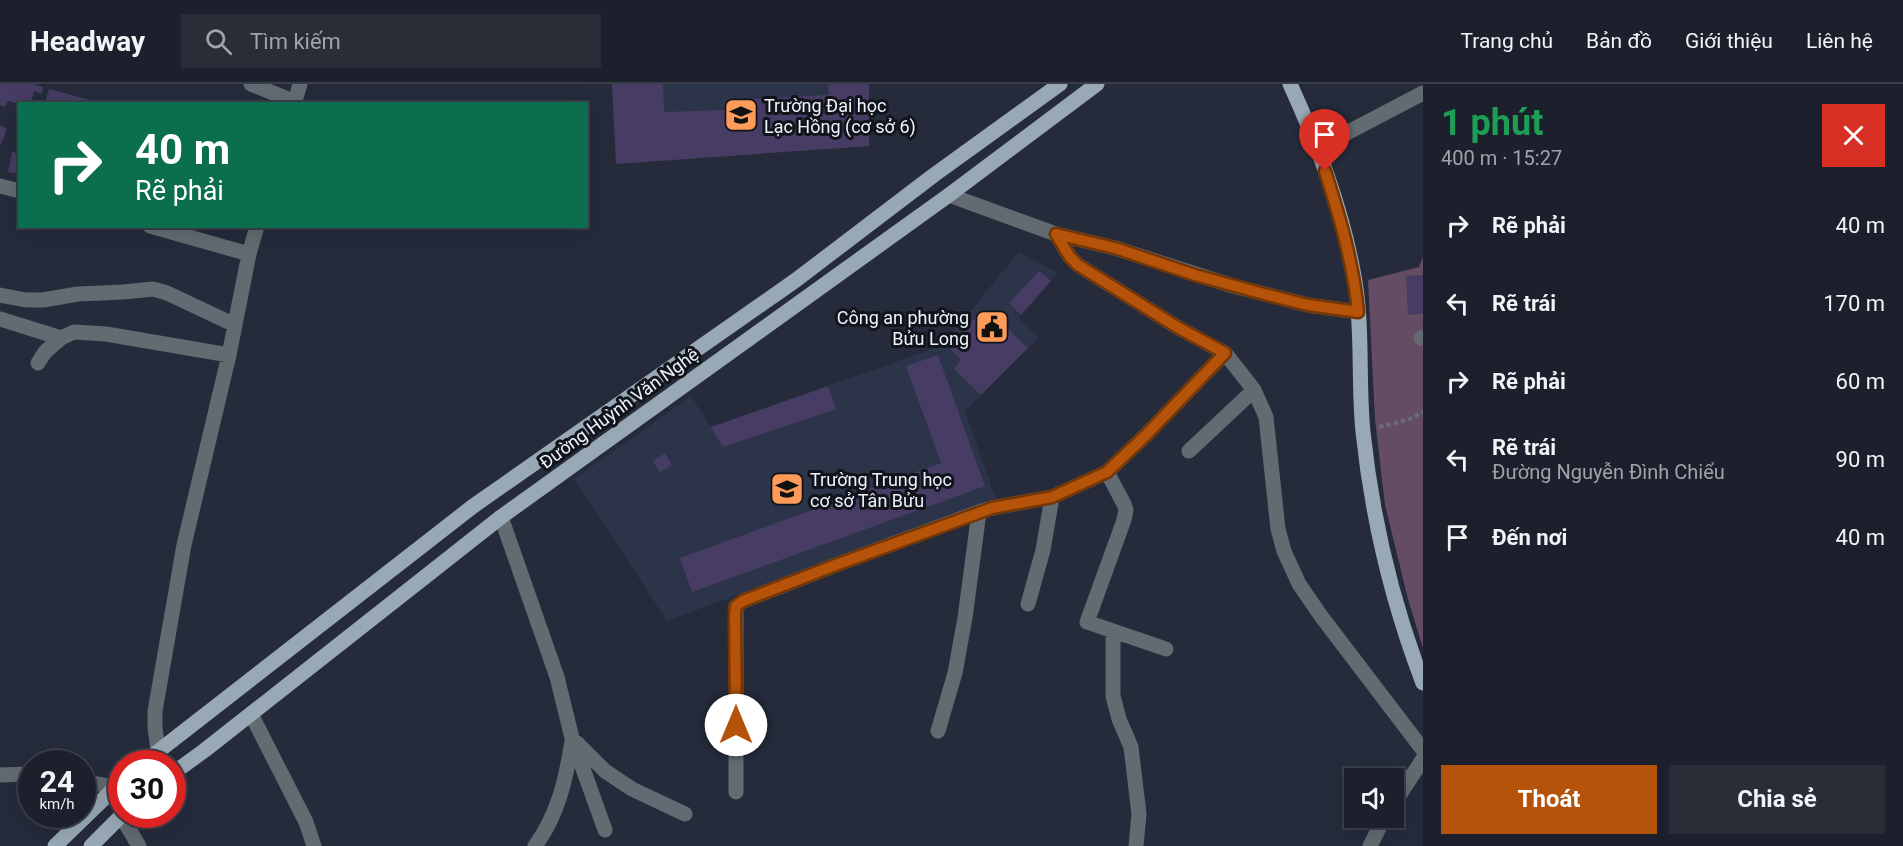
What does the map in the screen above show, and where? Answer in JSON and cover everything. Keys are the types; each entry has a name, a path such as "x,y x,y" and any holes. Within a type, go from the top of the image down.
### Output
{"main road":[{"name":"Đường Huỳnh Văn Nghệ","path":"158,750 472,507 796,280 934,175 1060,84"},
{"name":"Đường Huỳnh Văn Nghệ","path":"186,759 251,714 501,517 949,195 1097,84"},
{"path":"1290,84 1318,148 1346,237 1358,312 1360,392 1373,507 1395,599 1409,648 1423,683"},
{"path":"934,175 949,195"},
{"path":"55,846 108,794"},
{"path":"91,846 109,828"}],"street":[{"path":"251,84 292,102"},
{"path":"294,102 300,84"},
{"path":"1318,148 1423,93"},
{"path":"0,186 18,190"},
{"path":"949,195 1056,234 1115,248 1195,275 1308,305 1358,312"},
{"path":"157,228 249,254"},
{"path":"158,750 155,711 167,635 184,545 256,228"},
{"path":"1056,234 1070,257 1078,265 1177,327 1225,353 1254,390 1266,417 1278,529 1284,551 1299,584 1423,750"},
{"path":"0,295 26,300 43,300 78,294 153,289 167,293 235,325"},
{"path":"0,319 61,338"},
{"path":"38,363 45,352 61,338 74,332 106,334 229,356"},
{"path":"736,792 736,606 743,601 833,566 979,512 1052,497 1107,472 1139,443 1225,353"},
{"path":"1189,452 1254,390"},
{"path":"1107,472 1126,510 1087,622 1166,649"},
{"path":"1028,604 1043,550 1052,497"},
{"path":"938,731 955,673 979,512"},
{"path":"501,517 557,677 572,738 604,830"},
{"path":"1113,631 1113,696 1119,720 1131,747 1139,814 1136,846"},
{"path":"251,714 306,822 314,846"},
{"path":"572,738 605,771 632,789 685,814"},
{"path":"535,846 544,834 561,793 568,769 572,738"},
{"path":"1404,788 1423,759"},
{"path":"0,775 18,774"},
{"path":"129,828 139,846"},
{"path":"1370,846 1379,828"}],"path":[{"path":"1363,431 1410,419 1423,412"}],"shaded area":[{"name":"Trường Đại học Lạc Hồng (cơ sở 6)","path":"612,84 869,84 869,146 616,164"},
{"name":"Trường Trung học cơ sở Tân Bửu","path":"1019,252 1058,273 1018,317 1038,338 965,411 996,499 667,621 574,479 691,396 711,427 941,346"},
{"path":"1423,257 1423,648 1408,599 1385,505 1375,419 1368,280 1419,267"}],"building":[{"path":"0,84 33,84 43,87 42,94 34,91 31,102 18,104 8,101 5,107 0,105"},
{"name":"Trường Đại học Lạc Hồng (cơ sở 6)","path":"612,84 663,84 664,112 752,109 752,99 829,95 828,84 869,84 869,146 616,164"},
{"path":"49,89 97,102 46,102"},
{"path":"0,125 7,129 0,146"},
{"path":"12,152 18,154 18,174 8,172"},
{"path":"1039,271 1051,281 1021,315 1009,303"},
{"path":"1423,275 1423,314 1408,315 1406,276"},
{"path":"977,315 994,316 1028,348 981,395 954,369 961,359 950,349"},
{"path":"938,355 985,486 692,592 680,558 941,463 906,366"},
{"path":"828,386 836,409 723,447 711,427"},
{"path":"665,453 672,465 660,472 653,461"}],"place":[{"name":"Trường Đại học Lạc Hồng (cơ sở 6)","path":"741,115"},
{"name":"Công an phường Bửu Long","path":"992,327"},
{"name":"Trường Trung học cơ sở Tân Bửu","path":"787,489"}],"route":[{"path":"736,725 736,606 743,601 833,566 992,508 1052,497 1107,472 1124,458 1225,353 1177,327 1078,265 1063,248 1056,234 1115,248 1233,286 1308,305 1358,312 1346,237 1325,171"}]}
